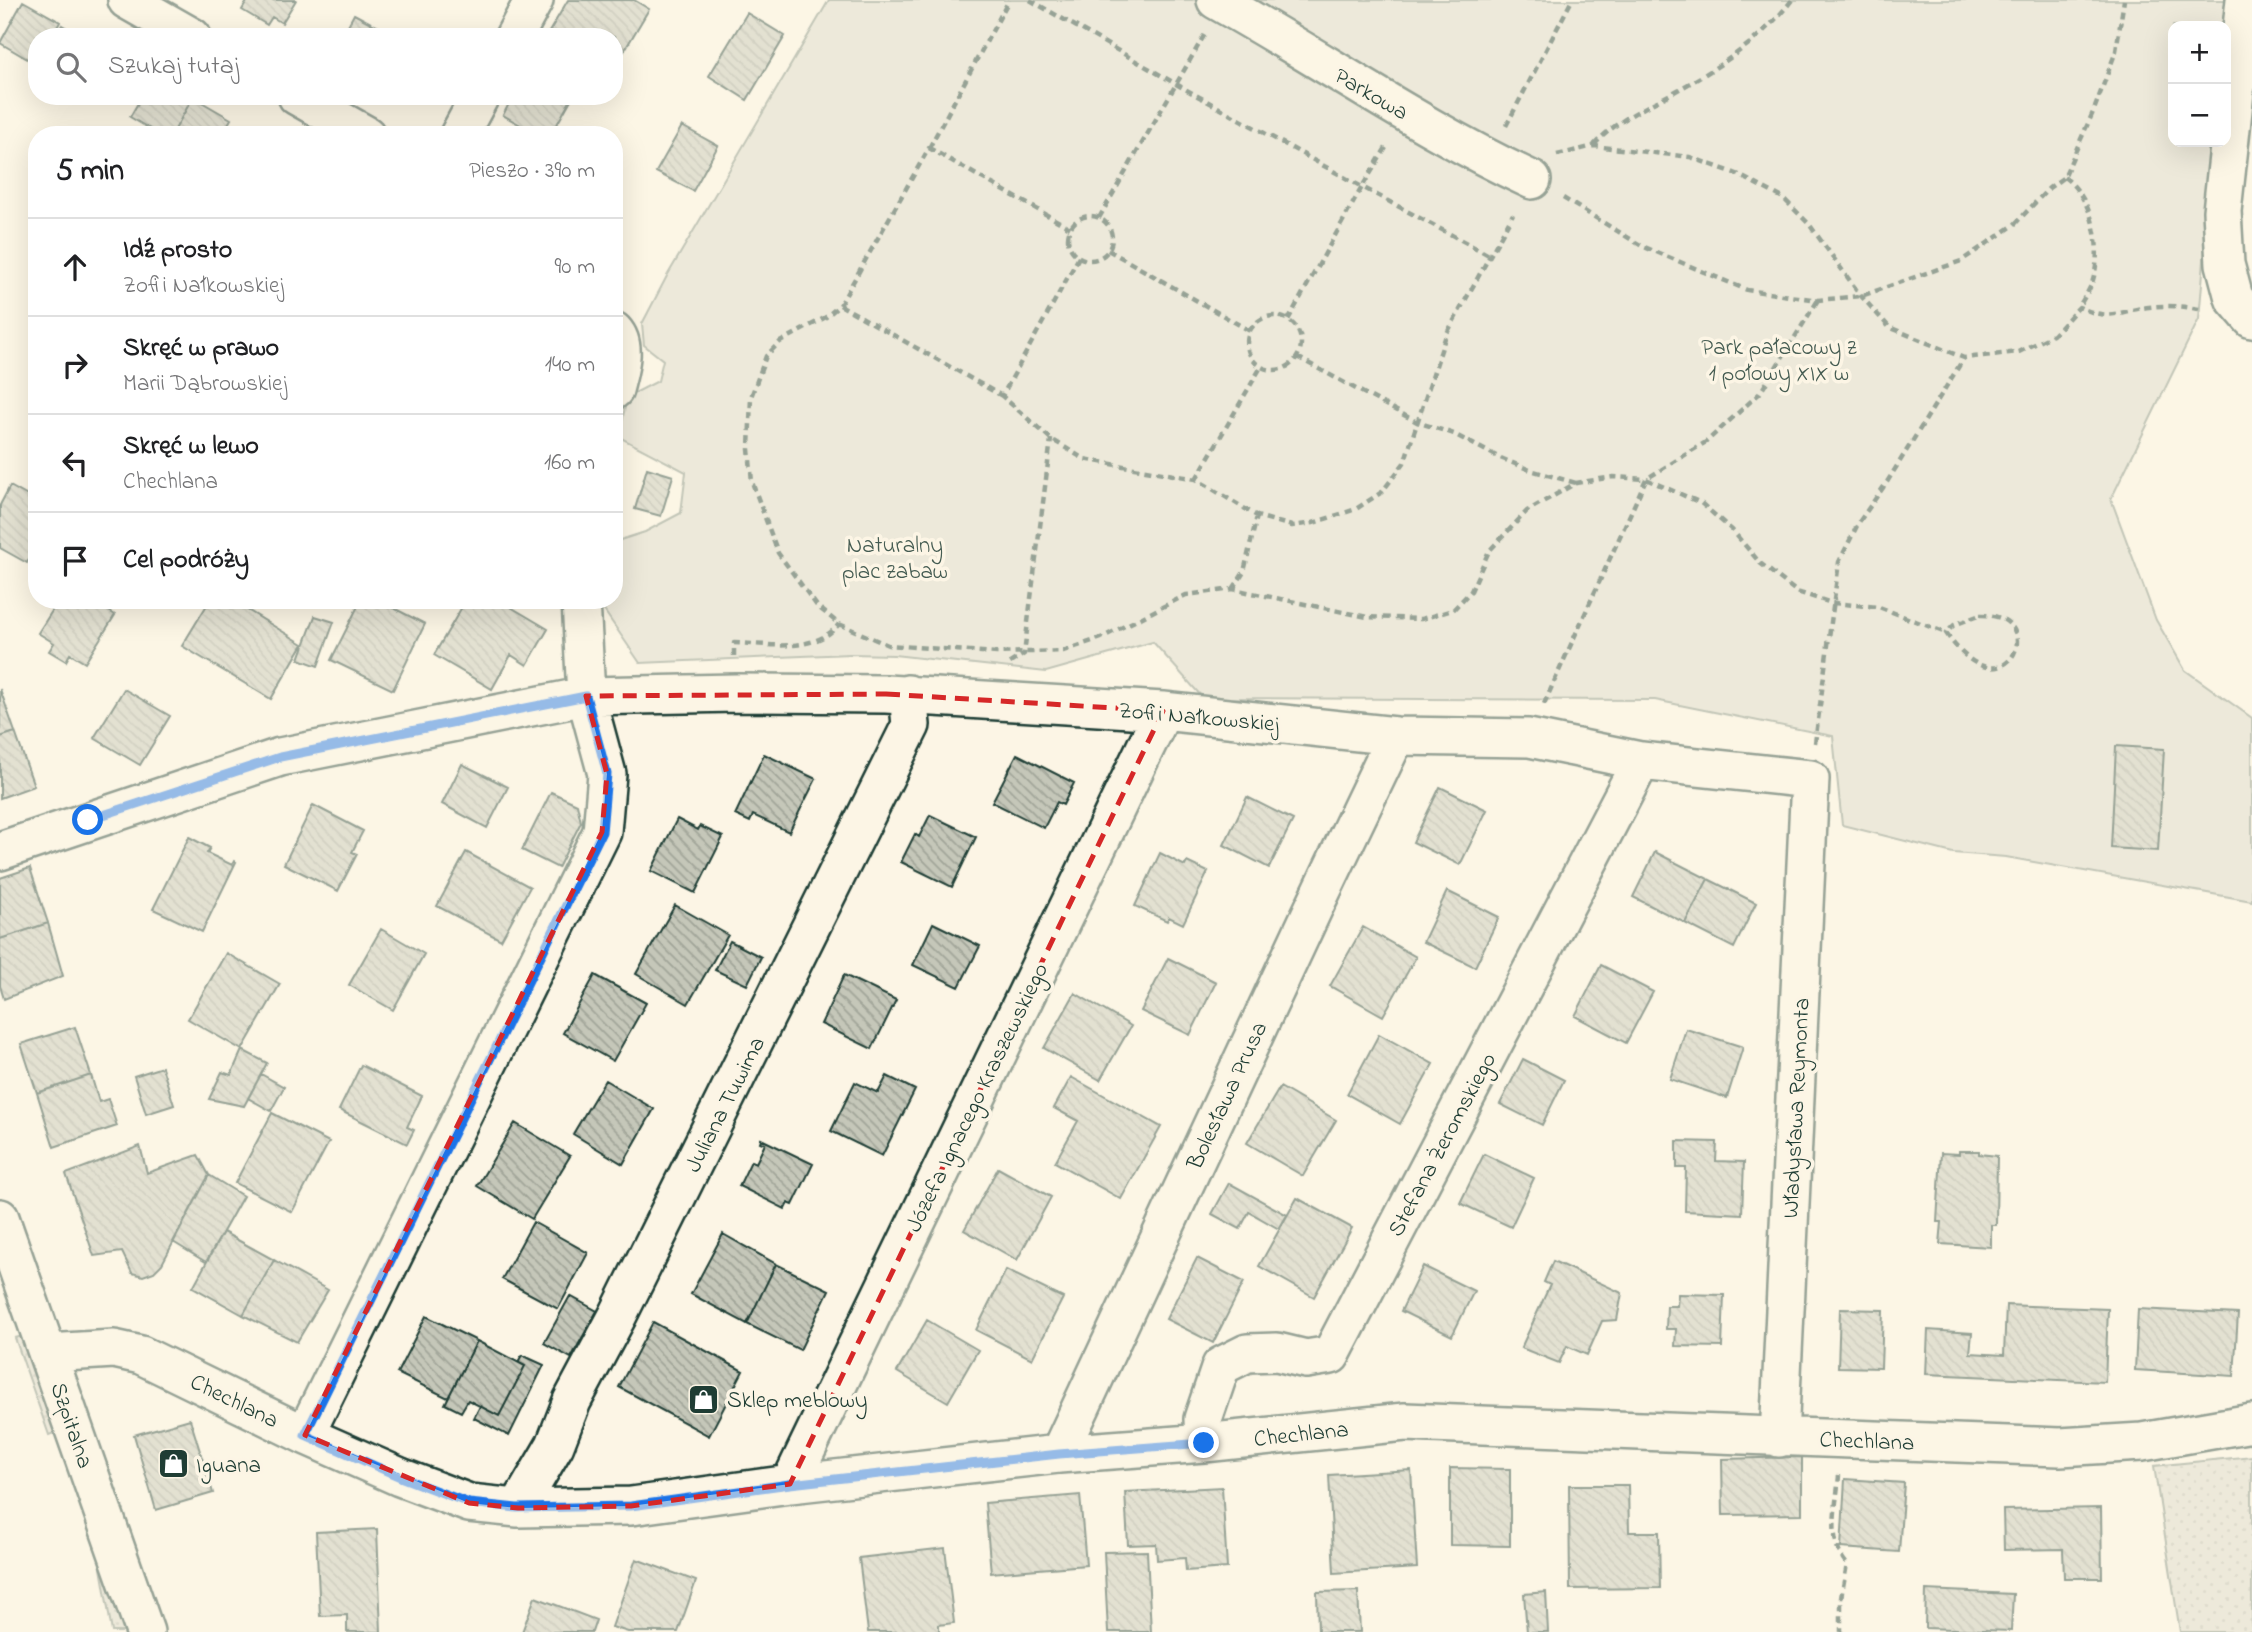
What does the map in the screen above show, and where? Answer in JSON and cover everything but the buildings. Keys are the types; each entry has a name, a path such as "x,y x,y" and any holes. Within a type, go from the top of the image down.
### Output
{"street":[{"path":"127,0 176,28"},
{"path":"519,28 534,0"},
{"path":"2243,308 2225,264 2222,211 2245,0"},
{"name":"Parkowa","path":"1219,2 1406,113 1489,160 1532,180"},
{"path":"314,105 350,126"},
{"path":"464,126 475,105"},
{"path":"305,1435 602,832 607,774 586,696 581,609"},
{"name":"Zofii Nałkowskiej","path":"0,850 280,757 586,696 908,694 1163,711 1396,736 1529,738 1641,761 1810,779"},
{"name":"Juliana Tuwima","path":"517,1508 555,1444 572,1401 618,1315 911,725 908,694"},
{"name":"Józefa Ignacego Kraszewskiego","path":"790,1484 1163,711"},
{"name":"Bolesława Prusa","path":"1059,1454 1396,736"},
{"name":"Stefana Żeromskiego","path":"1204,1443 1203,1419 1220,1366 1247,1353 1278,1352 1306,1359 1331,1355 1641,761"},
{"name":"Władysława Reymonta","path":"1779,1438 1810,779"},
{"name":"Szpitalna","path":"0,1218 145,1632"},
{"name":"Chechlana","path":"48,1353 114,1349 141,1355 305,1435 400,1477 469,1503 517,1508 631,1506 790,1484 1059,1454 1204,1443 1405,1422 2060,1447 2142,1442 2252,1423"}],"path":[{"path":"1009,0 840,305 826,317 780,342 765,356 751,397 749,449 752,482 778,553 817,606 839,624 888,645 1024,654 1063,651 1101,638 1186,595 1233,589 1367,617 1421,619 1453,610 1471,591 1489,551 1527,511 1576,483 1613,477 1646,479 1701,503 1732,530 1760,564 1797,592 1832,603 1879,607 1946,633 1956,648 1975,664 1997,668 2008,663 2015,654 2017,637 2011,624 2001,617 1980,615 1968,618 1954,625 1946,633"},
{"path":"1030,0 1176,84 1489,255"},
{"path":"1489,160 1572,0"},
{"path":"1792,0 1776,21 1730,60 1636,110 1608,130 1594,146 1690,157 1737,174 1783,198 1809,224 1861,296 1889,327 1964,358 2020,352 2053,335 2079,307 2092,282 2097,259 2096,235 2088,209 2074,184 2064,177"},
{"path":"1571,202 1642,246 1747,289 1818,300 1861,296 1961,261 2014,225 2049,188 2064,177 2094,110 2116,51 2124,0"},
{"path":"1099,218 1176,84 1219,2"},
{"path":"1288,320 1406,113"},
{"path":"929,148 1070,228"},
{"path":"840,305 1002,397 1051,439 1083,459 1196,480 1257,516 1292,526 1312,523 1356,509 1382,492 1404,463 1446,335 1532,180"},
{"path":"1086,216 1099,218 1110,228 1111,243 1108,250 1104,255 1092,260 1079,257 1068,241 1070,228 1086,216"},
{"path":"1108,250 1250,331"},
{"path":"1002,397 1079,257"},
{"path":"1529,738 1646,479 1706,442 1760,393 1818,300"},
{"path":"2079,307 2098,316 2117,315 2147,307 2243,308"},
{"path":"1271,317 1288,320 1295,326 1301,341 1297,357 1292,364 1277,370 1261,367 1247,347 1250,331 1263,319 1271,317"},
{"path":"1297,357 1417,422 1454,434 1530,470 1576,483"},
{"path":"1810,779 1839,562 1859,522 1964,358"},
{"path":"1196,480 1261,367"},
{"path":"1024,654 1051,439"},
{"path":"1233,589 1244,572 1257,516"},
{"path":"736,693 734,643 802,645 830,635 839,624"},
{"path":"1841,1439 1834,1542 1838,1554 1847,1564 1841,1598 1841,1632"}],"highlighted area":[{"path":"886,694 1163,711 790,1484 631,1506 518,1508 469,1503 305,1435 602,832 607,774 586,696"}],"green space":[{"name":"Park pałacowy z 1 połowy XIX w","path":"829,0 2226,0 2224,21 2168,21 2168,147 2214,147 2199,319 2111,499 2156,620 2185,670 2252,718 2252,901 2006,857 1953,853 1842,825 1833,736 1655,700 1203,698 1153,642 1046,672 894,655 850,654 640,663 603,609 623,609 623,539 645,532 681,513 686,472 623,439 627,397 658,381 663,360 644,345 642,324 667,276"},
{"path":"23,1336 57,1432 49,1435 15,1338"},
{"path":"2252,1456 2252,1632 2180,1632 2154,1466"},
{"path":"108,1565 127,1625 125,1632 112,1632 101,1568"}],"place":[{"name":"Sklep meblowy","path":"704,1399"},
{"name":"Iguana","path":"173,1464"}],"route":[{"path":"88,820 280,757 586,696 607,774 602,832 305,1435 400,1477 469,1503 517,1508 631,1506 790,1484 1059,1454 1204,1443"}],"park label":[{"name":"Naturalny plac zabaw","path":"895,557"}]}
